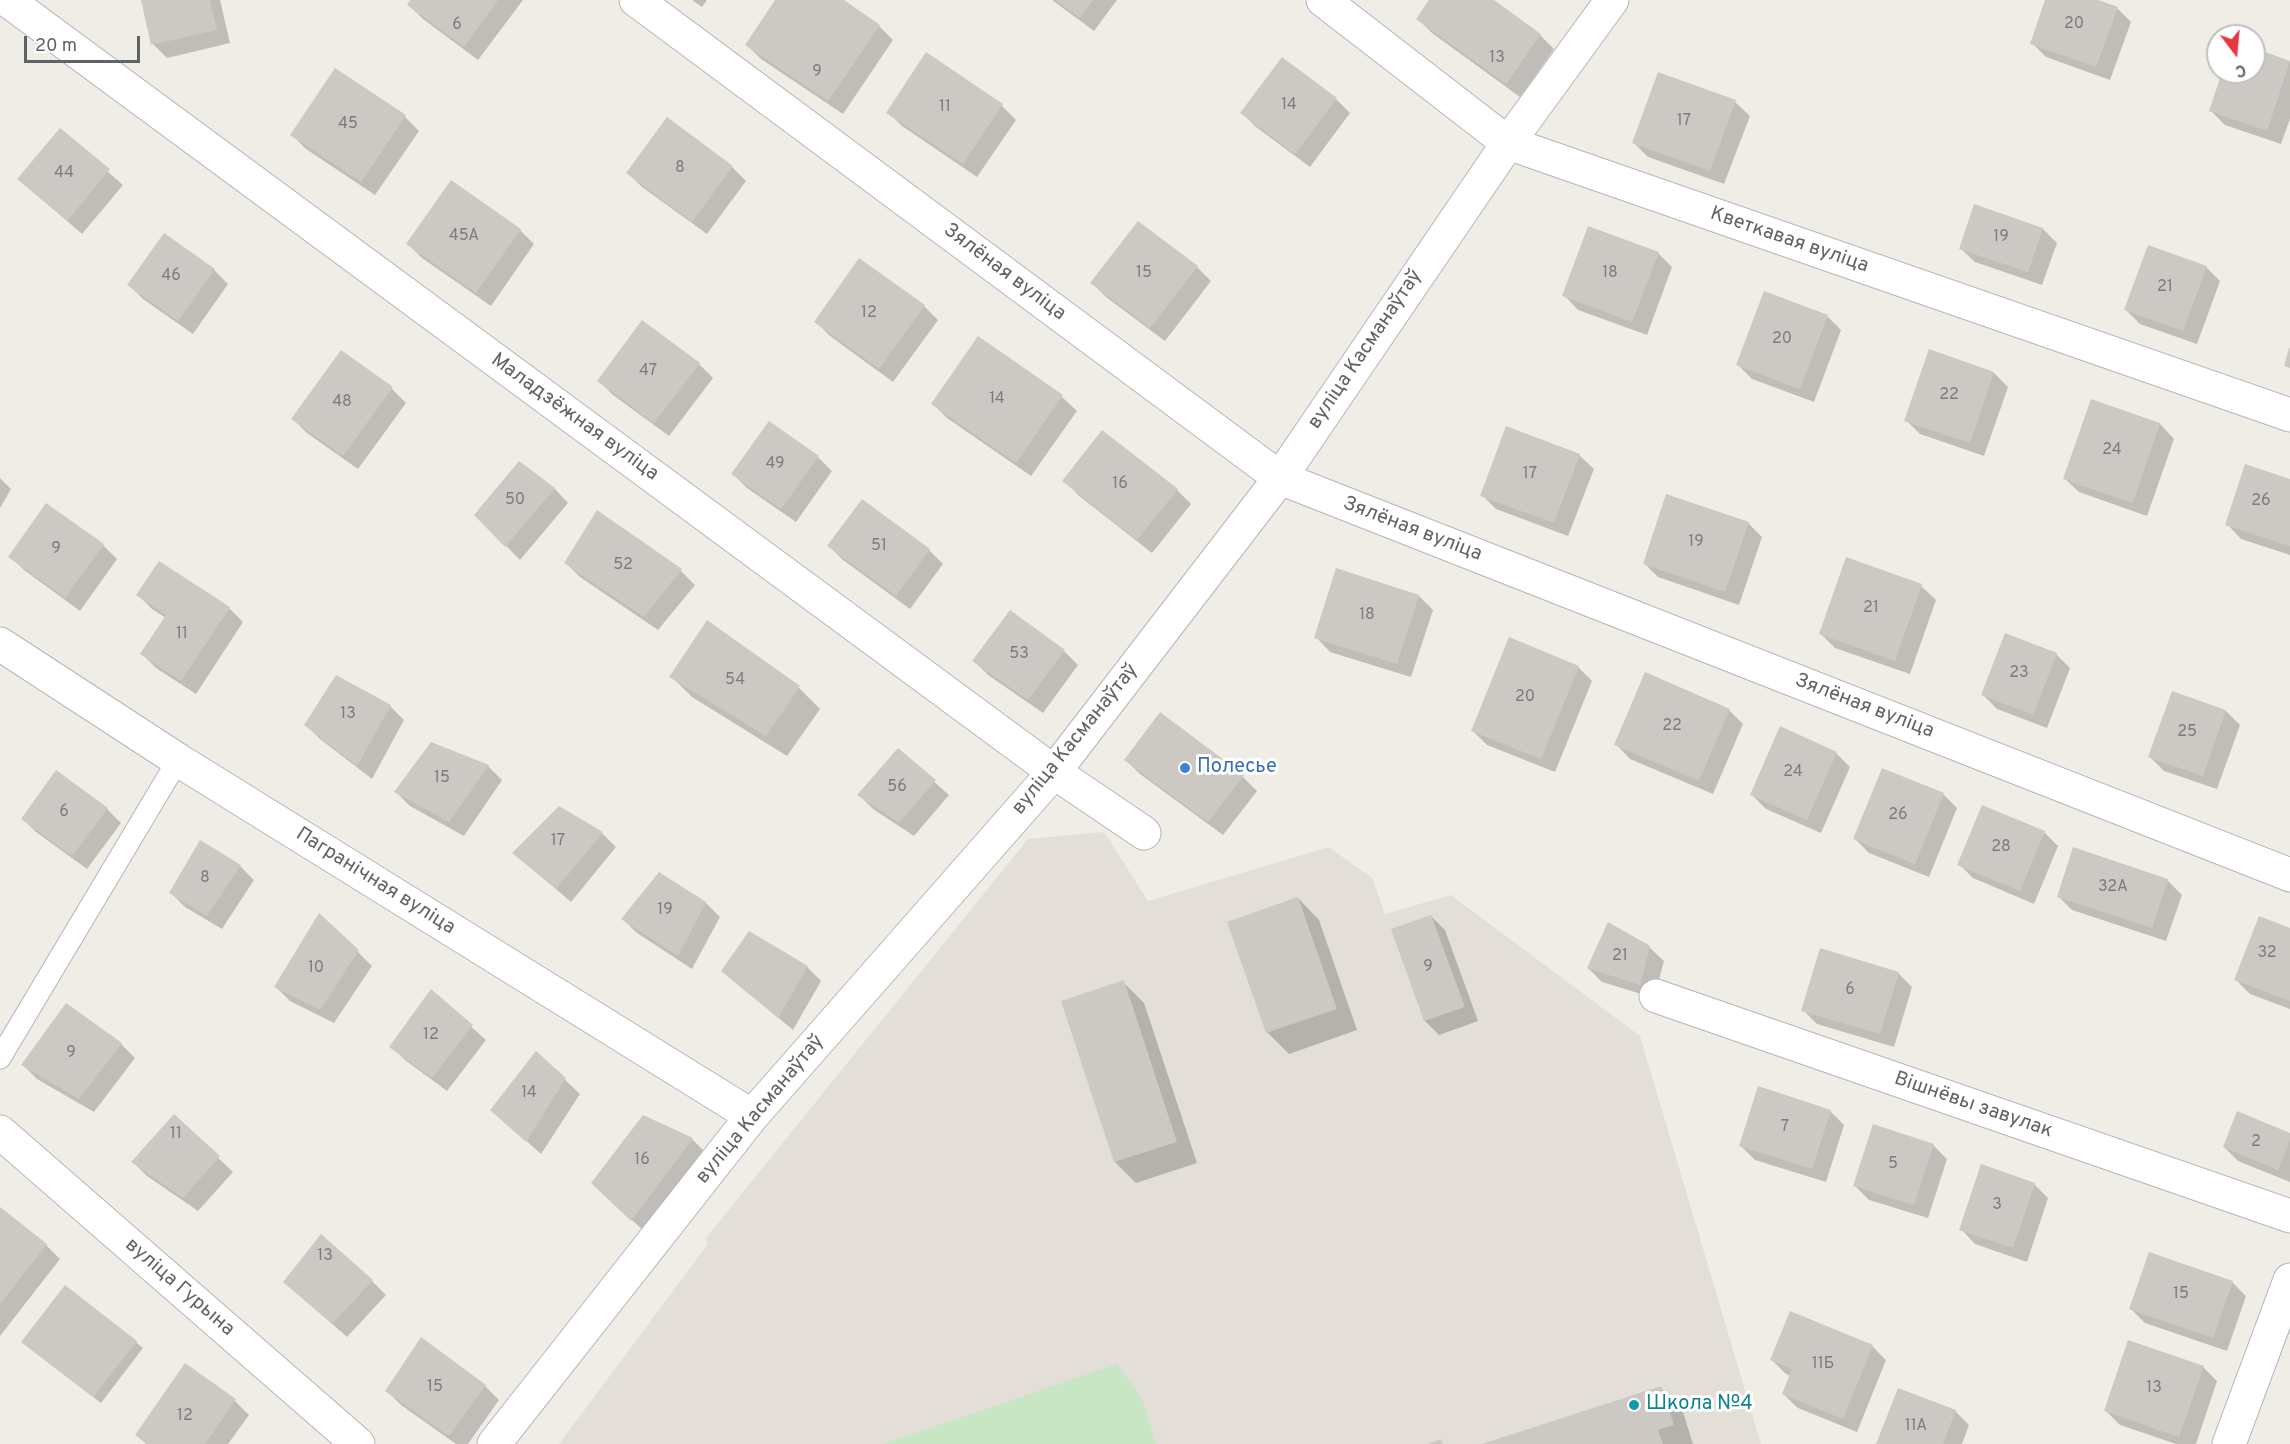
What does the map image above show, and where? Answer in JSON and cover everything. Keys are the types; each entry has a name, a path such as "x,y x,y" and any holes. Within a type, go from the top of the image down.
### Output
{"street":[{"name":"Маладзёжная вуліца","path":"7,0 1054,772 1144,833"},
{"name":"Зялёная вуліца","path":"636,0 1280,478 2290,875"},
{"name":"Кветкавая вуліца","path":"1323,0 1508,143 2290,415"},
{"name":"вуліца Касманаўтаў","path":"494,1444 752,1116 1054,772 1280,478 1508,143 1612,0"},
{"name":"Пагранічная вуліца","path":"0,644 178,760 752,1116"},
{"name":"Вішнёвы завулак","path":"1656,996 2290,1216"},
{"name":"вуліца Гурына","path":"0,1132 358,1444"},
{"path":"2229,1444 2290,1280"}],"lane":[{"path":"0,1058 178,760"}],"shaded area":[{"path":"1104,832 1148,901 1329,847 1372,878 1385,914 1451,895 1640,1036 1761,1444 559,1444 708,1244 706,1238 1028,839"}],"green space":[{"path":"1117,1364 1142,1399 1156,1444 883,1444"}],"building":[{"path":"141,0 210,0 217,30 151,45"},
{"path":"410,0 498,0 464,47 407,5"},
{"path":"775,0 844,0 880,25 828,101 745,45"},
{"path":"1055,0 1093,0 1080,18"},
{"path":"1429,0 1494,0 1541,34 1506,84 1416,19"},
{"path":"2045,0 2098,0 2118,7 2096,67 2030,44"},
{"path":"926,52 1003,104 963,164 886,113"},
{"path":"2266,52 2290,61 2267,131 2209,111 2218,84 2266,84"},
{"path":"1282,57 1337,98 1295,154 1240,113"},
{"path":"335,68 406,115 361,182 290,135"},
{"path":"1658,72 1736,100 1710,171 1632,143"},
{"path":"667,117 733,166 692,222 626,173"},
{"path":"60,128 110,169 67,221 17,179"},
{"path":"451,180 521,229 476,293 406,244"},
{"path":"1974,204 2043,228 2028,272 1959,249"},
{"path":"1138,221 1198,266 1150,328 1090,283"},
{"path":"1588,226 1659,252 1632,322 1562,296"},
{"path":"164,233 215,269 178,321 127,285"},
{"path":"2148,245 2207,266 2183,331 2124,310"},
{"path":"859,258 925,305 879,369 814,322"},
{"path":"1764,291 1828,315 1800,389 1736,365"},
{"path":"642,320 700,363 654,423 597,381"},
{"path":"978,336 1063,395 1016,463 931,404"},
{"path":"2290,348 2290,368 2284,366"},
{"path":"1929,349 1994,372 1970,443 1904,421"},
{"path":"341,350 393,387 343,456 291,419"},
{"path":"2091,399 2160,423 2133,503 2063,479"},
{"path":"769,421 819,456 781,509 731,474"},
{"path":"1506,426 1580,454 1554,523 1480,496"},
{"path":"1102,430 1178,489 1137,540 1062,481"},
{"path":"519,461 555,488 505,547 474,515"},
{"path":"2245,464 2290,479 2290,546 2225,525"},
{"path":"1666,494 1749,522 1725,592 1643,564"},
{"path":"862,499 930,549 896,596 827,546"},
{"path":"46,503 104,544 65,598 8,557"},
{"path":"597,510 682,569 644,617 564,563"},
{"path":"1846,557 1922,584 1895,661 1819,634"},
{"path":"159,561 230,607 181,681 140,654 166,615 136,595"},
{"path":"1336,568 1419,595 1397,664 1314,638"},
{"path":"1010,610 1065,650 1028,700 972,661"},
{"path":"707,620 800,686 766,736 669,677"},
{"path":"2005,633 2057,653 2033,715 1981,695"},
{"path":"1509,637 1579,666 1541,759 1471,731"},
{"path":"1645,672 1730,709 1699,781 1614,745"},
{"path":"336,675 391,705 357,766 304,725"},
{"path":"2172,691 2226,710 2203,776 2148,757"},
{"path":"1160,712 1244,775 1208,822 1124,760"},
{"path":"1780,726 1837,752 1807,820 1750,795"},
{"path":"431,742 489,765 449,822 394,792"},
{"path":"898,748 936,780 899,823 857,795"},
{"path":"1882,768 1944,793 1915,864 1853,839"},
{"path":"56,770 108,808 72,856 21,819"},
{"path":"1982,805 2045,831 2020,891 1957,865"},
{"path":"559,806 603,832 556,889 512,853"},
{"path":"200,840 241,865 207,916 169,893"},
{"path":"2073,847 2168,879 2152,928 2057,897"},
{"path":"659,872 706,902 678,956 621,919"},
{"path":"1298,897 1337,1009 1266,1033 1227,922"},
{"path":"319,913 359,950 320,1010 274,987"},
{"path":"1431,915 1465,1007 1424,1021 1391,929"},
{"path":"2259,916 2290,928 2290,1001 2234,980"},
{"path":"1608,922 1650,946 1640,985 1587,968"},
{"path":"749,931 808,966 778,1018 721,971"},
{"path":"1820,948 1899,972 1880,1034 1801,1011"},
{"path":"1124,980 1177,1142 1114,1162 1061,1001"},
{"path":"431,989 473,1025 432,1078 389,1047"},
{"path":"66,1003 122,1043 79,1099 21,1065"},
{"path":"536,1051 566,1078 526,1142 490,1110"},
{"path":"1758,1086 1831,1110 1812,1169 1739,1146"},
{"path":"2237,1111 2290,1133 2290,1140 2278,1170 2223,1147"},
{"path":"174,1114 220,1156 183,1198 131,1162"},
{"path":"643,1115 693,1138 631,1221 591,1183"},
{"path":"1873,1124 1934,1144 1914,1205 1853,1186"},
{"path":"1981,1164 2035,1183 2013,1248 1959,1230"},
{"path":"0,1207 47,1244 0,1304"},
{"path":"321,1234 373,1280 332,1324 283,1282"},
{"path":"2149,1252 2233,1281 2213,1338 2129,1309"},
{"path":"65,1285 137,1341 93,1397 21,1342"},
{"path":"1790,1311 1873,1345 1843,1419 1782,1394 1792,1369 1770,1360"},
{"path":"421,1337 486,1385 449,1436 385,1391"},
{"path":"2128,1340 2204,1366 2179,1437 2104,1411"},
{"path":"185,1363 236,1399 205,1444 147,1444 135,1435"},
{"name":"Школа №4","path":"1661,1386 1674,1425 1658,1430 1663,1444 1482,1444"},
{"path":"1898,1388 1956,1410 1943,1444 1876,1444"},
{"path":"1441,1439 1443,1444 1428,1444"}],"place":[{"name":"Полесье","path":"1185,768"},
{"name":"Школа №4","path":"1634,1405"}]}
